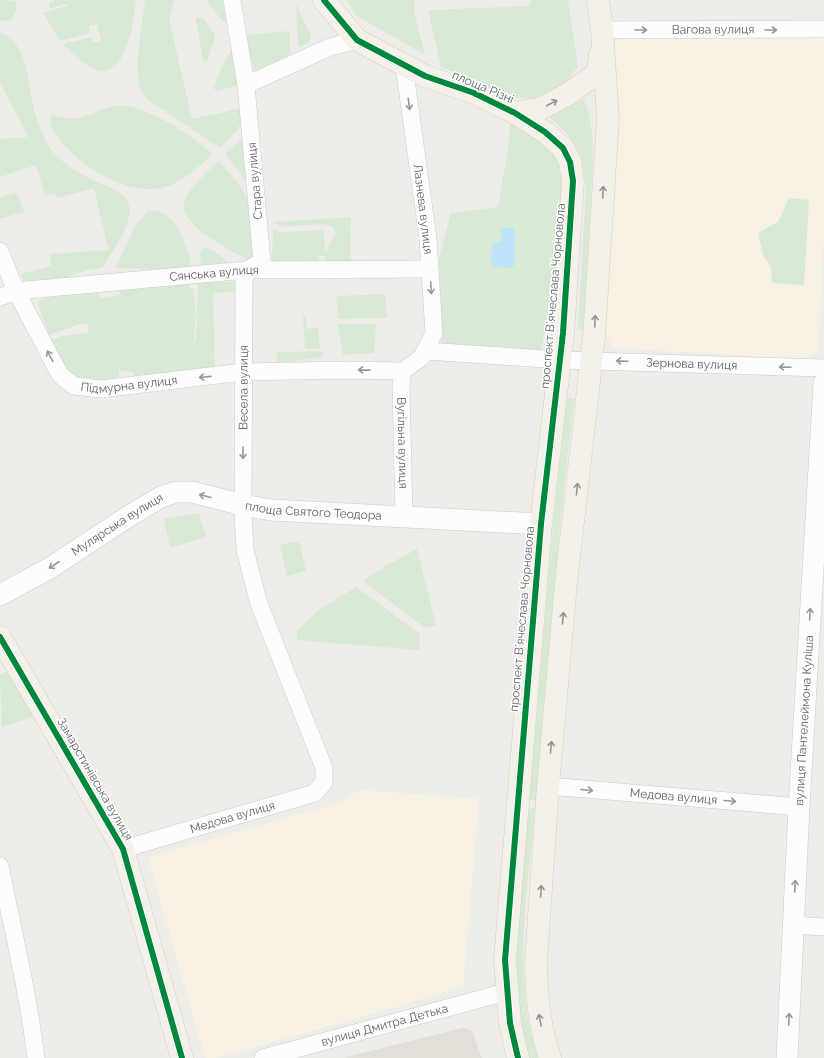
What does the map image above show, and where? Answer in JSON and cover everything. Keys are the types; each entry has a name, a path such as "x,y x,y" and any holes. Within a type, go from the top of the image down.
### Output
{"main road":[{"path":"324,0 357,40"},
{"path":"550,1058 539,1017 536,987 536,961 548,786 566,583 594,337 608,118 602,30 598,0"},
{"name":"площа Різні","path":"515,112 542,108 568,94 598,73 602,30"},
{"name":"площа Різні","path":"357,40 404,65 515,112 545,132 563,148 570,162 573,181"},
{"name":"проспект Вʼячеслава Чорновола","path":"518,1058 510,1023 506,992 505,960 541,524 560,360 573,181"},
{"name":"Замарстинівська вулиця","path":"0,636 7,658 123,849 182,1058"}],"street":[{"name":"Стара вулиця","path":"232,0 246,85 262,260 247,270"},
{"name":"Вагова вулиця","path":"602,30 824,29"},
{"path":"246,85 330,46 357,40"},
{"name":"Лазнева вулиця","path":"404,65 428,239 434,333 426,352"},
{"name":"Підмурна вулиця","path":"0,251 16,291 60,375 74,386 101,389 243,372 347,370 403,371"},
{"name":"Сянська вулиця","path":"0,297 16,291 247,270 430,269"},
{"name":"Весела вулиця","path":"243,505 244,279 247,270"},
{"path":"403,371 422,357 426,352"},
{"name":"Зернова вулиця","path":"426,352 560,360 824,368"},
{"name":"Вугільна вулиця","path":"403,371 401,386 404,516"},
{"name":"вулиця Пантелеймона Куліша","path":"787,1058 799,807 824,383"},
{"name":"Мулярська вулиця","path":"0,595 50,568 161,496 176,492 192,492 243,505"},
{"name":"площа Святого Теодора","path":"324,768 259,604 245,550 243,505 271,510 541,524"},
{"name":"Медова вулиця","path":"123,849 315,793 324,782 324,768"},
{"name":"Медова вулиця","path":"548,786 799,807"},
{"path":"0,866 19,952 31,1017 36,1058"},
{"path":"794,925 824,927"},
{"name":"вулиця Дмитра Детька","path":"263,1058 506,992"}],"shaded area":[{"path":"824,36 824,233 818,349 805,359 614,348 604,333 613,48 616,41 627,39"},
{"path":"361,790 479,799 463,986 393,1008 217,1058 205,1058 148,857 332,805"},
{"path":"463,1028 472,1031 482,1058 343,1058"}],"green space":[{"path":"0,0 16,1 16,12 11,20 0,21"},
{"path":"54,0 136,0 128,43 117,63 110,69 100,71 95,70 80,60 63,44 91,37 93,43 101,41 97,24 89,26 90,33 60,41 43,13 67,6 66,4 50,8 49,3 54,2"},
{"path":"145,0 174,0 169,19 192,119 246,107 240,124 220,148 145,97 142,92 139,82 138,59"},
{"path":"206,0 223,0 226,22 223,22"},
{"path":"347,0 415,0 414,11 425,55 357,16"},
{"path":"530,0 568,0 578,66 568,80 549,93 532,98 515,98 441,67 428,10 530,6"},
{"path":"296,4 311,36 309,42 301,47 298,45"},
{"path":"197,17 205,20 215,35 208,60 205,62 203,60 196,19"},
{"path":"290,31 290,54 260,70 254,69 245,35"},
{"path":"0,32 17,45 22,54 28,74 37,121 45,140 52,151 74,170 122,195 126,199 130,210 126,228 102,268 90,269 34,289 26,287 21,274 51,266 50,254 108,250 109,246 107,244 94,188 57,198 55,193 45,196 36,165 0,177 0,139 28,137 0,82"},
{"path":"232,49 241,85 216,91 214,88 221,68"},
{"path":"584,99 592,129 593,161 583,330 578,329 586,187 581,156 569,136 549,117"},
{"path":"121,105 159,117 193,138 213,154 186,176 171,185 154,189 140,188 112,180 86,165 64,145 51,124 50,119 52,115 63,118 81,117 103,109"},
{"path":"510,118 543,135 566,170 560,252 540,355 442,349 435,273 451,213 498,207 509,142"},
{"path":"249,132 251,187 225,154"},
{"path":"219,160 242,189 249,205 259,254 249,260 231,251 197,228 189,219 184,210 184,202 190,191"},
{"path":"14,193 18,195 24,212 0,219 0,198"},
{"path":"789,198 809,200 804,285 772,283 771,267 763,255 758,233 778,222"},
{"path":"148,211 158,211 166,215 173,222 184,241 192,271 115,268 137,223"},
{"path":"351,217 350,256 353,262 324,266 325,256 319,256 317,262 272,262 273,230 281,232 324,230 325,253 336,233 334,228 328,225 286,226 273,222"},
{"path":"206,247 223,257 234,271 200,270 201,250"},
{"path":"89,280 99,286 99,298 121,295 117,290 190,281 189,289 193,288 196,313 193,348 196,339 198,281 235,282 235,292 213,293 215,368 132,379 134,373 119,370 119,381 75,386 51,340 62,336 88,333 88,324 79,324 49,335 38,305 40,300"},
{"path":"385,294 387,318 339,319 336,296"},
{"path":"303,316 306,316 307,329 318,328 320,349 305,349"},
{"path":"338,324 376,324 374,353 343,355"},
{"path":"323,351 323,357 277,363 277,352"},
{"path":"567,398 574,399 561,515 536,800 529,800 554,516"},
{"path":"199,513 206,537 170,548 164,519"},
{"path":"299,541 306,571 287,576 280,545"},
{"path":"417,549 436,625 425,628 363,581 387,565"},
{"path":"356,587 420,634 419,650 297,640 297,631 320,609"},
{"path":"6,672 11,673 36,716 2,727 0,676"},
{"path":"528,808 535,808 526,902 523,966 525,997 530,1028 538,1058 529,1058 522,1030 517,999 517,934"}],"water":[{"path":"501,228 514,228 515,231 514,266 511,268 492,267 491,264 492,242 501,242"}],"tram line":[{"path":"0,632 125,849 184,1058"}],"cycle path":[{"path":"324,0 357,40 425,76 474,93 515,113 545,132 563,148 570,162 573,181 563,333 541,524 505,960 510,1023 518,1058"},
{"path":"0,637 123,849 182,1058"}]}
